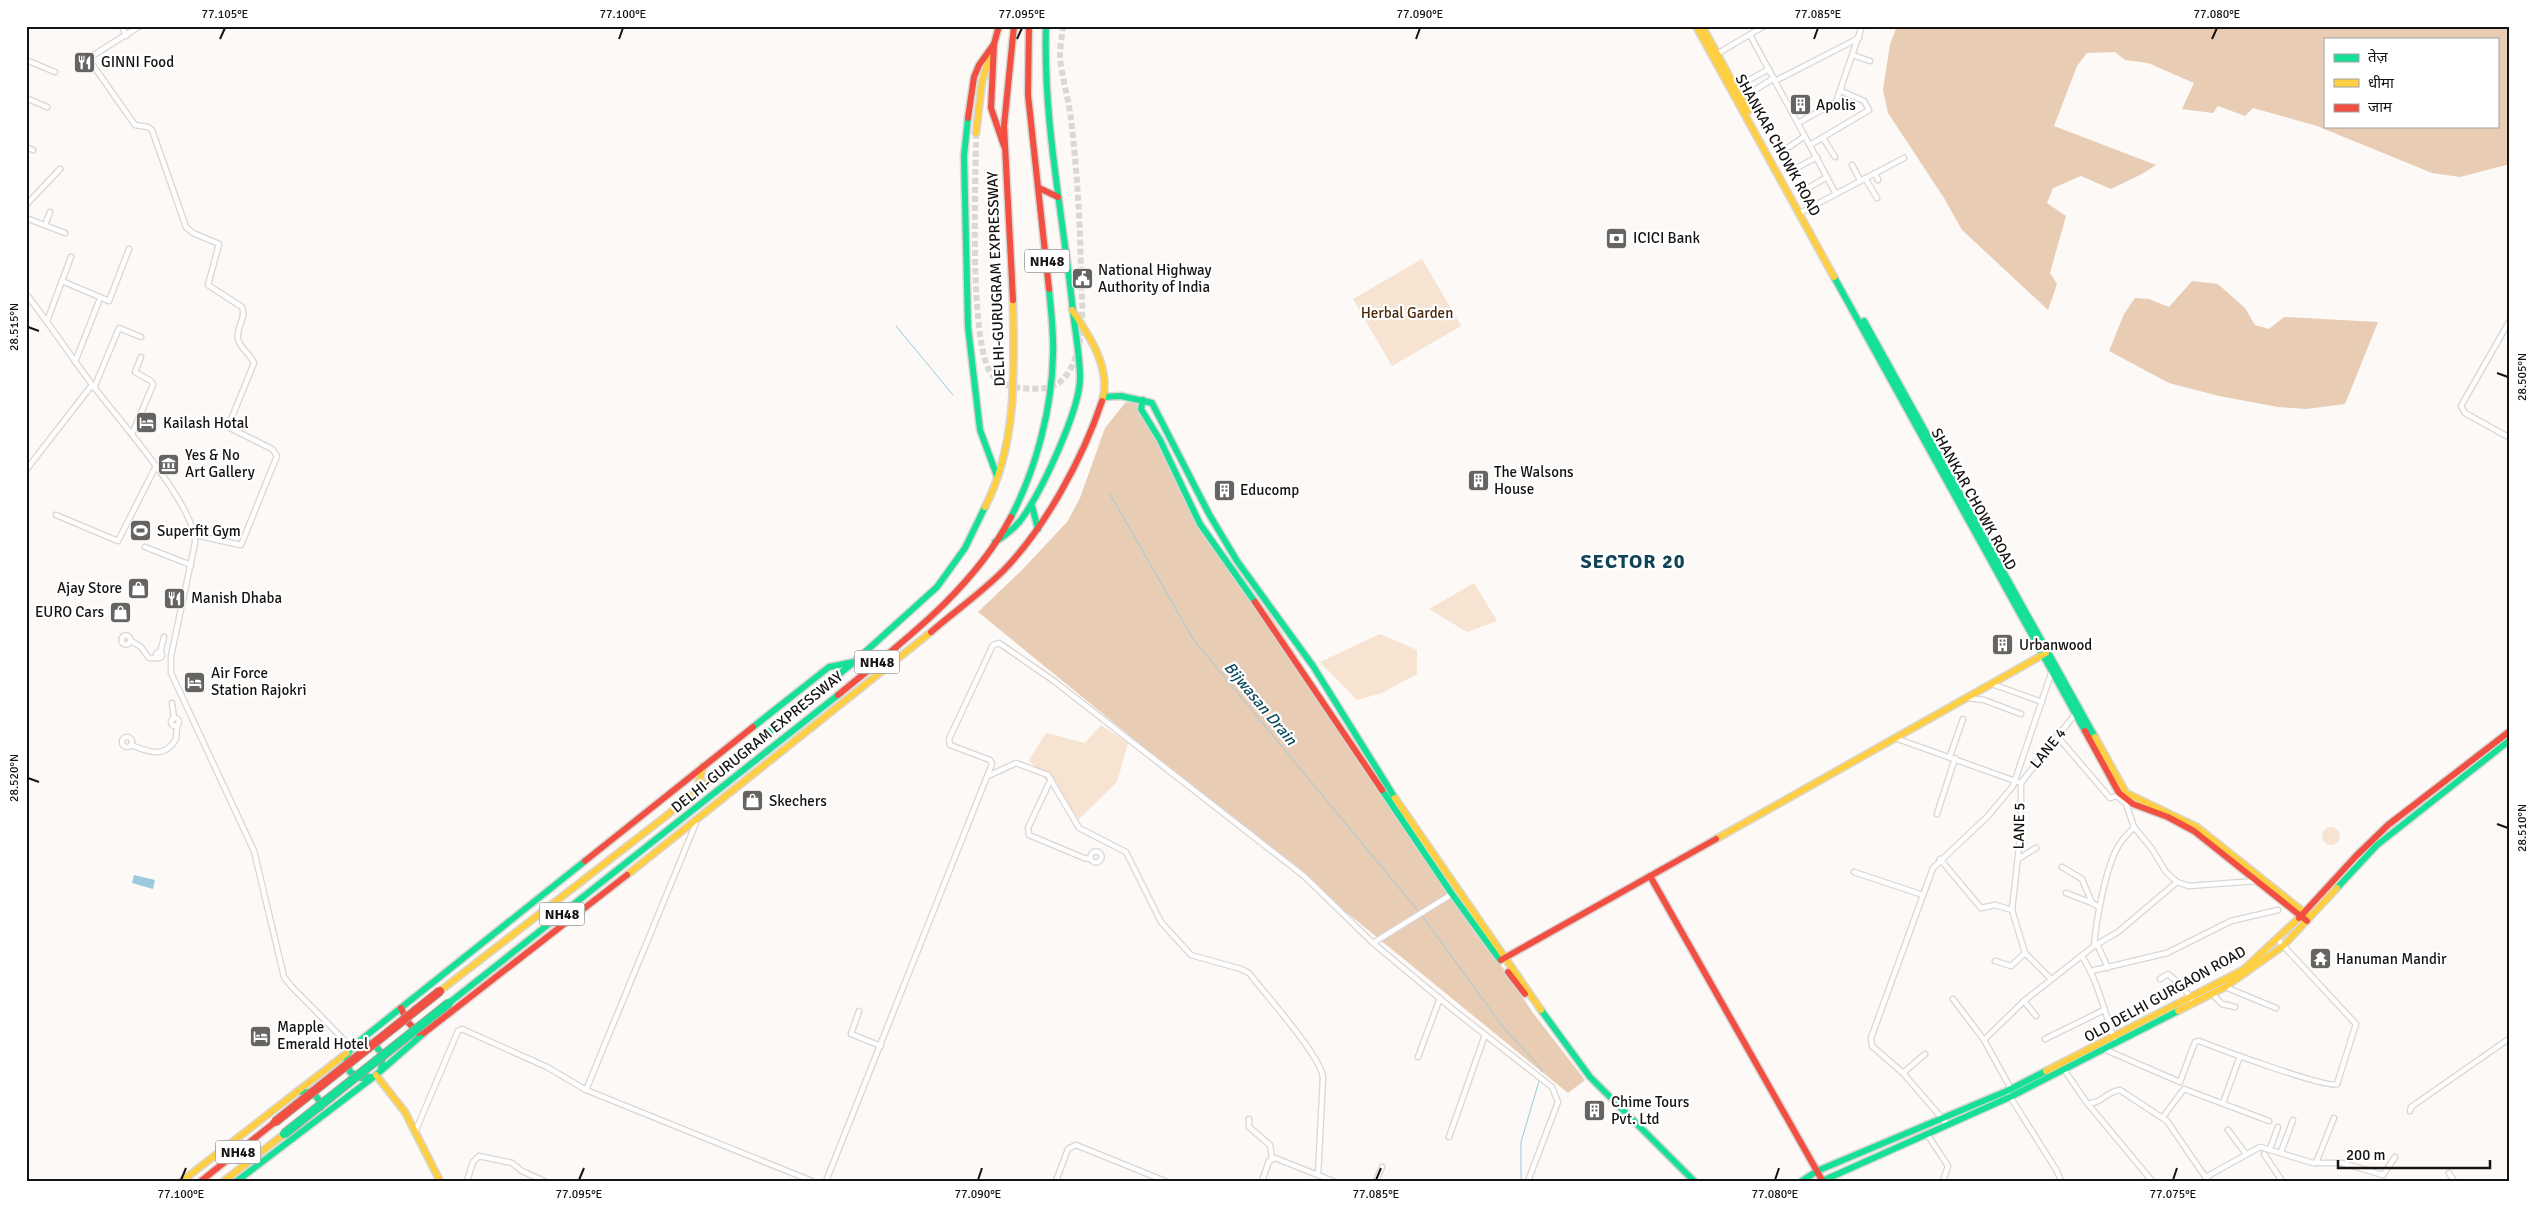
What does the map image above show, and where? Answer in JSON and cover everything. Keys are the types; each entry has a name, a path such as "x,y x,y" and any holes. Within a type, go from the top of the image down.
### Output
{"main road":[{"path":"976,133 982,82 999,26"},
{"name":"DELHI-GURUGRAM EXPRESSWAY","path":"201,1181 440,991 666,816 854,662 937,587 965,548 990,498 997,476 1008,440 1014,389 1012,273 1005,148 1008,76 1014,26"},
{"name":"DELHI-GURUGRAM EXPRESSWAY","path":"224,1181 751,765 914,632 951,599 995,543 1014,509 1034,463 1042,432 1053,359 1049,284 1029,101 1029,26"},
{"path":"995,543 1009,534 1032,506 1046,480 1073,410 1080,379 1058,197 1045,63 1046,26"},
{"name":"SHANKAR CHOWK ROAD","path":"1696,26 2126,793 2197,826 2305,916"},
{"name":"SHANKAR CHOWK ROAD","path":"1702,26 1801,212"},
{"path":"994,44 990,95 991,116 1005,148"},
{"path":"994,44 979,65 974,77 970,96 964,156 968,327 980,430 997,476"},
{"path":"1038,188 1058,197"},
{"path":"238,1181 376,1074 425,1032 697,821 1003,571 1038,529 1086,442 1103,397 1105,378 1099,360 1087,333 1072,310"},
{"path":"1103,397 1121,396 1152,403 1209,514 1237,561 1313,666 1352,726 1375,768 1502,959 1591,1084 1688,1181"},
{"path":"1143,400 1140,405 1143,413 1160,440 1200,524 1267,618 1452,894 1590,1077 1694,1181"},
{"path":"1032,506 1038,529"},
{"path":"1502,959 2046,652"},
{"name":"SHANKAR CHOWK ROAD","path":"2046,652 2076,714 2119,793 2125,800 2168,817 2194,831 2261,879"},
{"path":"182,1181 297,1092 829,667 854,662"},
{"name":"OLD DELHI GURGAON ROAD","path":"2192,1001 2226,988 2280,943 2352,871 2387,832 2510,730"},
{"name":"OLD DELHI GURGAON ROAD","path":"2387,832 2510,740"},
{"path":"698,789 703,766"},
{"path":"1650,876 1822,1181"},
{"name":"OLD DELHI GURGAON ROAD","path":"2009,1093 2116,1041 2192,1001 2243,970 2280,943"},
{"path":"402,1008 403,1015 411,1027 419,1033 425,1032"},
{"name":"OLD DELHI GURGAON ROAD","path":"1802,1181 1817,1171 1945,1121 2065,1070 2106,1050 2116,1041"},
{"path":"352,1048 366,1042 379,1048 383,1056 376,1074"},
{"path":"352,1048 347,1065 350,1072 362,1078 376,1074"},
{"path":"376,1074 396,1099 416,1130 440,1181"},
{"path":"297,1092 307,1090 318,1098 320,1107 316,1119"},
{"name":"OLD DELHI GURGAON ROAD","path":"1822,1181 1927,1134 1945,1121"}],"street":[{"path":"122,26 126,36"},
{"path":"140,26 92,56 91,63 135,125 148,127 152,130 187,230 219,244 208,285 242,307 245,313 238,336 239,343 254,363 230,422 230,428 272,449 277,456 241,544 196,535"},
{"path":"1798,123 1834,105 1841,91 1862,26"},
{"path":"1717,54 1762,27"},
{"path":"1750,35 1836,194"},
{"path":"1755,90 1859,38"},
{"path":"1853,55 1870,61"},
{"path":"26,60 55,72"},
{"path":"1749,80 1769,69"},
{"path":"1810,145 1869,110 1864,101 1841,91"},
{"path":"26,98 47,107"},
{"path":"1789,147 1805,136"},
{"path":"1823,138 1834,157"},
{"path":"26,147 33,150"},
{"path":"1795,169 1817,157"},
{"path":"1801,212 1904,158"},
{"path":"1852,165 1877,198"},
{"path":"26,205 60,169"},
{"path":"1875,173 1878,180"},
{"path":"1805,190 1828,177"},
{"path":"45,225 50,212"},
{"path":"26,218 65,233"},
{"path":"62,281 109,301 129,249"},
{"path":"47,321 71,257"},
{"path":"26,294 93,386 156,466 191,521 196,535 192,565 170,665 171,673 254,851 284,977 352,1048"},
{"path":"75,362 99,301"},
{"path":"2510,320 2461,406 2465,413 2510,438"},
{"path":"26,470 93,386 119,328 141,337"},
{"path":"132,434 152,385 151,381 135,372 141,357"},
{"path":"56,515 118,542 156,466"},
{"path":"145,547 192,565"},
{"path":"159,656 164,638"},
{"path":"130,641 140,647 149,658 159,656"},
{"path":"826,1181 988,776 992,761 953,746 949,743 949,739 993,645 999,643 1084,703 1304,876 1373,943 1485,1035 1546,1082 1557,1096 1555,1112 1528,1181"},
{"path":"159,656 170,665"},
{"name":"LANE 5","path":"2025,953 2020,929 2012,910 2018,859 2019,782 2053,669"},
{"path":"1990,684 2042,702"},
{"path":"1966,698 1984,700 2021,714"},
{"path":"131,745 152,753 163,752 176,739 179,732 172,703"},
{"path":"177,721 189,714"},
{"name":"LANE 4","path":"1940,859 1988,816 2076,714"},
{"path":"1950,756 1963,719"},
{"path":"2057,736 2110,798 2117,796 2126,804 2134,827 2166,872 2177,882 2189,886 2261,879"},
{"path":"1895,738 2019,782"},
{"path":"1937,814 1955,758"},
{"path":"988,776 1016,763 1043,772 1051,779 1079,828 1126,852 1158,916 1186,951 1196,958 1249,973 1291,1026 1321,1069 1323,1078 1318,1175"},
{"path":"1051,779 1028,828 1029,835 1090,859"},
{"path":"586,1090 697,821"},
{"path":"2108,968 2096,945 2099,907 2115,852 2134,827"},
{"path":"2018,859 2036,848"},
{"path":"1945,1121 1903,1073 1872,1046 1871,1038 1932,871 1940,859 1981,908 1995,905 2012,910"},
{"path":"2062,867 2082,879 2092,903"},
{"path":"1854,872 1923,895"},
{"path":"1984,1040 2024,1001 2096,945 2118,932 2177,882"},
{"path":"2066,893 2099,907"},
{"path":"1373,943 1452,894"},
{"path":"2092,971 2167,953 2231,921 2278,910"},
{"path":"2106,1050 2180,1082 2196,1041 2331,1086 2338,1082 2356,1024 2280,943"},
{"path":"1995,961 2011,966 2025,953 2051,979"},
{"path":"2082,956 2092,971 2116,1041"},
{"path":"2160,979 2168,974 2183,987 2192,1001"},
{"path":"2226,988 2276,1008"},
{"path":"2214,993 2215,997 2222,1004 2236,1007"},
{"path":"1418,1057 1440,998"},
{"path":"1953,999 1984,1040 2009,1093 2057,1171 2061,1181"},
{"path":"2024,1001 2036,1016"},
{"path":"2044,1039 2104,1010"},
{"path":"859,1011 851,1034 881,1046"},
{"path":"416,1130 460,1029 466,1029 542,1065 586,1090 812,1181"},
{"path":"1449,1137 1485,1035"},
{"path":"2410,1111 2411,1107 2510,1038"},
{"path":"1903,1073 1925,1054"},
{"path":"2223,1103 2240,1056"},
{"path":"2065,1070 2087,1103 2152,1181"},
{"path":"2163,1117 2184,1088 2270,1121"},
{"path":"2087,1103 2094,1103 2115,1090 2120,1090 2163,1117 2207,1179 2255,1148 2270,1149 2316,1163 2342,1163 2385,1174"},
{"path":"2316,1163 2334,1118"},
{"path":"1249,1119 1249,1127 1270,1145 1272,1158 1262,1181"},
{"path":"2281,1152 2293,1120"},
{"path":"2270,1149 2278,1127"},
{"path":"2228,1130 2246,1154"},
{"path":"1927,1134 1948,1166 1942,1181"},
{"path":"1056,1181 1068,1149 1076,1145 1165,1181"},
{"path":"2264,1154 2282,1181"},
{"path":"467,1181 474,1162 479,1156 512,1163 522,1171 544,1181"},
{"path":"2380,1181 2395,1157"},
{"path":"1272,1158 1278,1158 1332,1181"},
{"path":"1376,1181 1382,1167"},
{"path":"2449,1173 2454,1181"}],"green space":[{"name":"Herbal Garden","path":"1422,259 1461,326 1392,366 1353,299"},
{"path":"1474,583 1497,621 1467,632 1429,609"},
{"path":"1380,634 1417,650 1417,674 1382,693 1357,700 1320,662"},
{"path":"1101,725 1128,743 1117,782 1079,819 1029,760 1046,733 1085,743"},
{"path":"2327,827 2335,827 2340,832 2338,843 2327,845 2322,840 2322,832"}],"shaded area":[{"path":"1897,26 2510,26 2510,164 2460,177 2432,173 2317,126 2253,108 2245,116 2218,106 2213,113 2182,109 2194,83 2148,63 2125,60 2115,52 2087,53 2077,66 2054,126 2156,165 2111,189 2081,176 2053,188 2047,203 2066,216 2050,273 2057,284 2048,310 1962,230 1944,198 1888,113 1883,90 1890,44"},
{"path":"2192,281 2218,284 2245,308 2255,325 2269,329 2284,317 2378,322 2345,404 2306,409 2278,407 2219,396 2169,383 2109,351 2124,314 2135,298 2149,299 2169,307"},
{"path":"1141,400 1211,537 1271,616 1366,763 1533,1013 1585,1080 1568,1093 978,612 1021,571 1067,522 1080,498 1105,428 1125,403"}],"water":[{"path":"134,875 155,880 153,889 132,883"}],"waterway":[{"name":"Bijwasan Drain","path":"896,326 953,395"},
{"name":"Bijwasan Drain","path":"1110,494 1193,639 1418,911"},
{"name":"Bijwasan Drain","path":"1423,917 1503,1027 1542,1069 1541,1072"},
{"name":"Bijwasan Drain","path":"1521,1181 1521,1142 1539,1081"}],"tunnel":[{"path":"976,133 975,261 980,333 985,360 993,376 1004,384 1025,389 1046,388 1061,381 1071,368 1081,335 1082,319 1080,233 1075,158 1070,112 1060,56 1063,26"}],"traffic: fast":[{"path":"995,542 1017,525 1040,488 1067,429 1074,409 1080,378 1050,130 1047,95 1046,26"},
{"path":"968,118 964,156 968,327 980,430 997,476"},
{"path":"1834,277 2085,731"},
{"path":"1011,517 1035,459 1050,396 1053,347 1049,289"},
{"path":"1864,321 2095,737"},
{"path":"1103,397 1121,396 1152,403 1209,514 1237,561 1313,666 1395,798"},
{"path":"1143,400 1141,409 1160,440 1200,524 1255,602"},
{"path":"1032,506 1038,529"},
{"path":"736,759 854,662 937,587 965,548 985,507"},
{"path":"753,727 829,667 854,662"},
{"path":"449,1003 838,695"},
{"path":"2337,888 2377,845 2510,740"},
{"path":"1382,790 1452,894 1500,960"},
{"path":"357,1043 585,861"},
{"path":"284,1134 449,1003"},
{"path":"1541,1010 1590,1077 1694,1181"},
{"path":"1822,1181 2010,1097 2178,1011"},
{"path":"237,1181 376,1075 424,1033"},
{"path":"370,1077 362,1078 350,1072 346,1058 353,1047 360,1043 374,1044 383,1055 381,1069"},
{"path":"1802,1181 1817,1171 2007,1091 2046,1071"},
{"path":"298,1091 313,1093 319,1100 320,1108"}],"traffic: slow":[{"path":"1696,26 1834,277"},
{"path":"1702,26 1748,111"},
{"path":"976,133 982,82 990,55"},
{"path":"985,507 996,483 1009,432 1014,353 1013,300"},
{"path":"1072,310 1092,341 1101,365 1104,377 1102,401"},
{"path":"627,875 931,632"},
{"path":"1716,839 2046,653"},
{"path":"2095,737 2126,793 2197,827 2310,917"},
{"path":"440,991 666,816 736,759"},
{"path":"697,789 703,766"},
{"path":"1395,798 1541,1010"},
{"path":"2178,1011 2225,987 2283,946 2337,888"},
{"path":"2046,1071 2243,970 2299,918"},
{"path":"182,1181 347,1053"},
{"path":"376,1075 405,1112 440,1181"},
{"path":"224,1181 284,1134"}],"traffic: jam":[{"path":"968,118 974,77 979,65 994,44 999,26"},
{"path":"1013,300 1004,126 1014,26"},
{"path":"1029,26 1028,95 1049,289"},
{"path":"994,44 991,108 1004,146"},
{"path":"1039,188 1058,197"},
{"path":"931,632 995,579 1019,554 1034,534 1073,468 1102,401"},
{"path":"838,695 910,635 956,592 995,544 1011,517"},
{"path":"1255,602 1382,790"},
{"path":"585,861 753,727"},
{"path":"2085,731 2119,793 2133,804 2168,817 2194,831 2307,921"},
{"path":"2299,918 2356,856 2388,825 2510,731"},
{"path":"1501,960 1716,839"},
{"path":"424,1033 627,875"},
{"path":"1650,876 1822,1180"},
{"path":"1508,972 1525,994"},
{"path":"275,1122 440,991"},
{"path":"401,1008 407,1021 418,1033"},
{"path":"201,1181 275,1122"}],"place":[{"name":"GINNI Food","path":"85,62"},
{"name":"Apolis","path":"1800,105"},
{"name":"ICICI Bank","path":"1617,238"},
{"name":"National Highway Authority of India","path":"1082,279"},
{"name":"Kailash Hotal","path":"147,423"},
{"name":"Yes & No Art Gallery","path":"169,464"},
{"name":"The Walsons House","path":"1478,481"},
{"name":"Educomp","path":"1224,490"},
{"name":"Superfit Gym","path":"141,531"},
{"name":"Ajay Store","path":"138,588"},
{"name":"Manish Dhaba","path":"175,598"},
{"name":"EURO Cars","path":"120,612"},
{"name":"Urbanwood","path":"2003,645"},
{"name":"Air Force Station Rajokri","path":"195,682"},
{"name":"Skechers","path":"753,801"},
{"name":"Hanuman Mandir","path":"2320,959"},
{"name":"Mapple Emerald Hotel","path":"261,1036"},
{"name":"Chime Tours Pvt. Ltd","path":"1595,1111"}],"district":[{"name":"SECTOR 20","path":"1633,561"}]}
